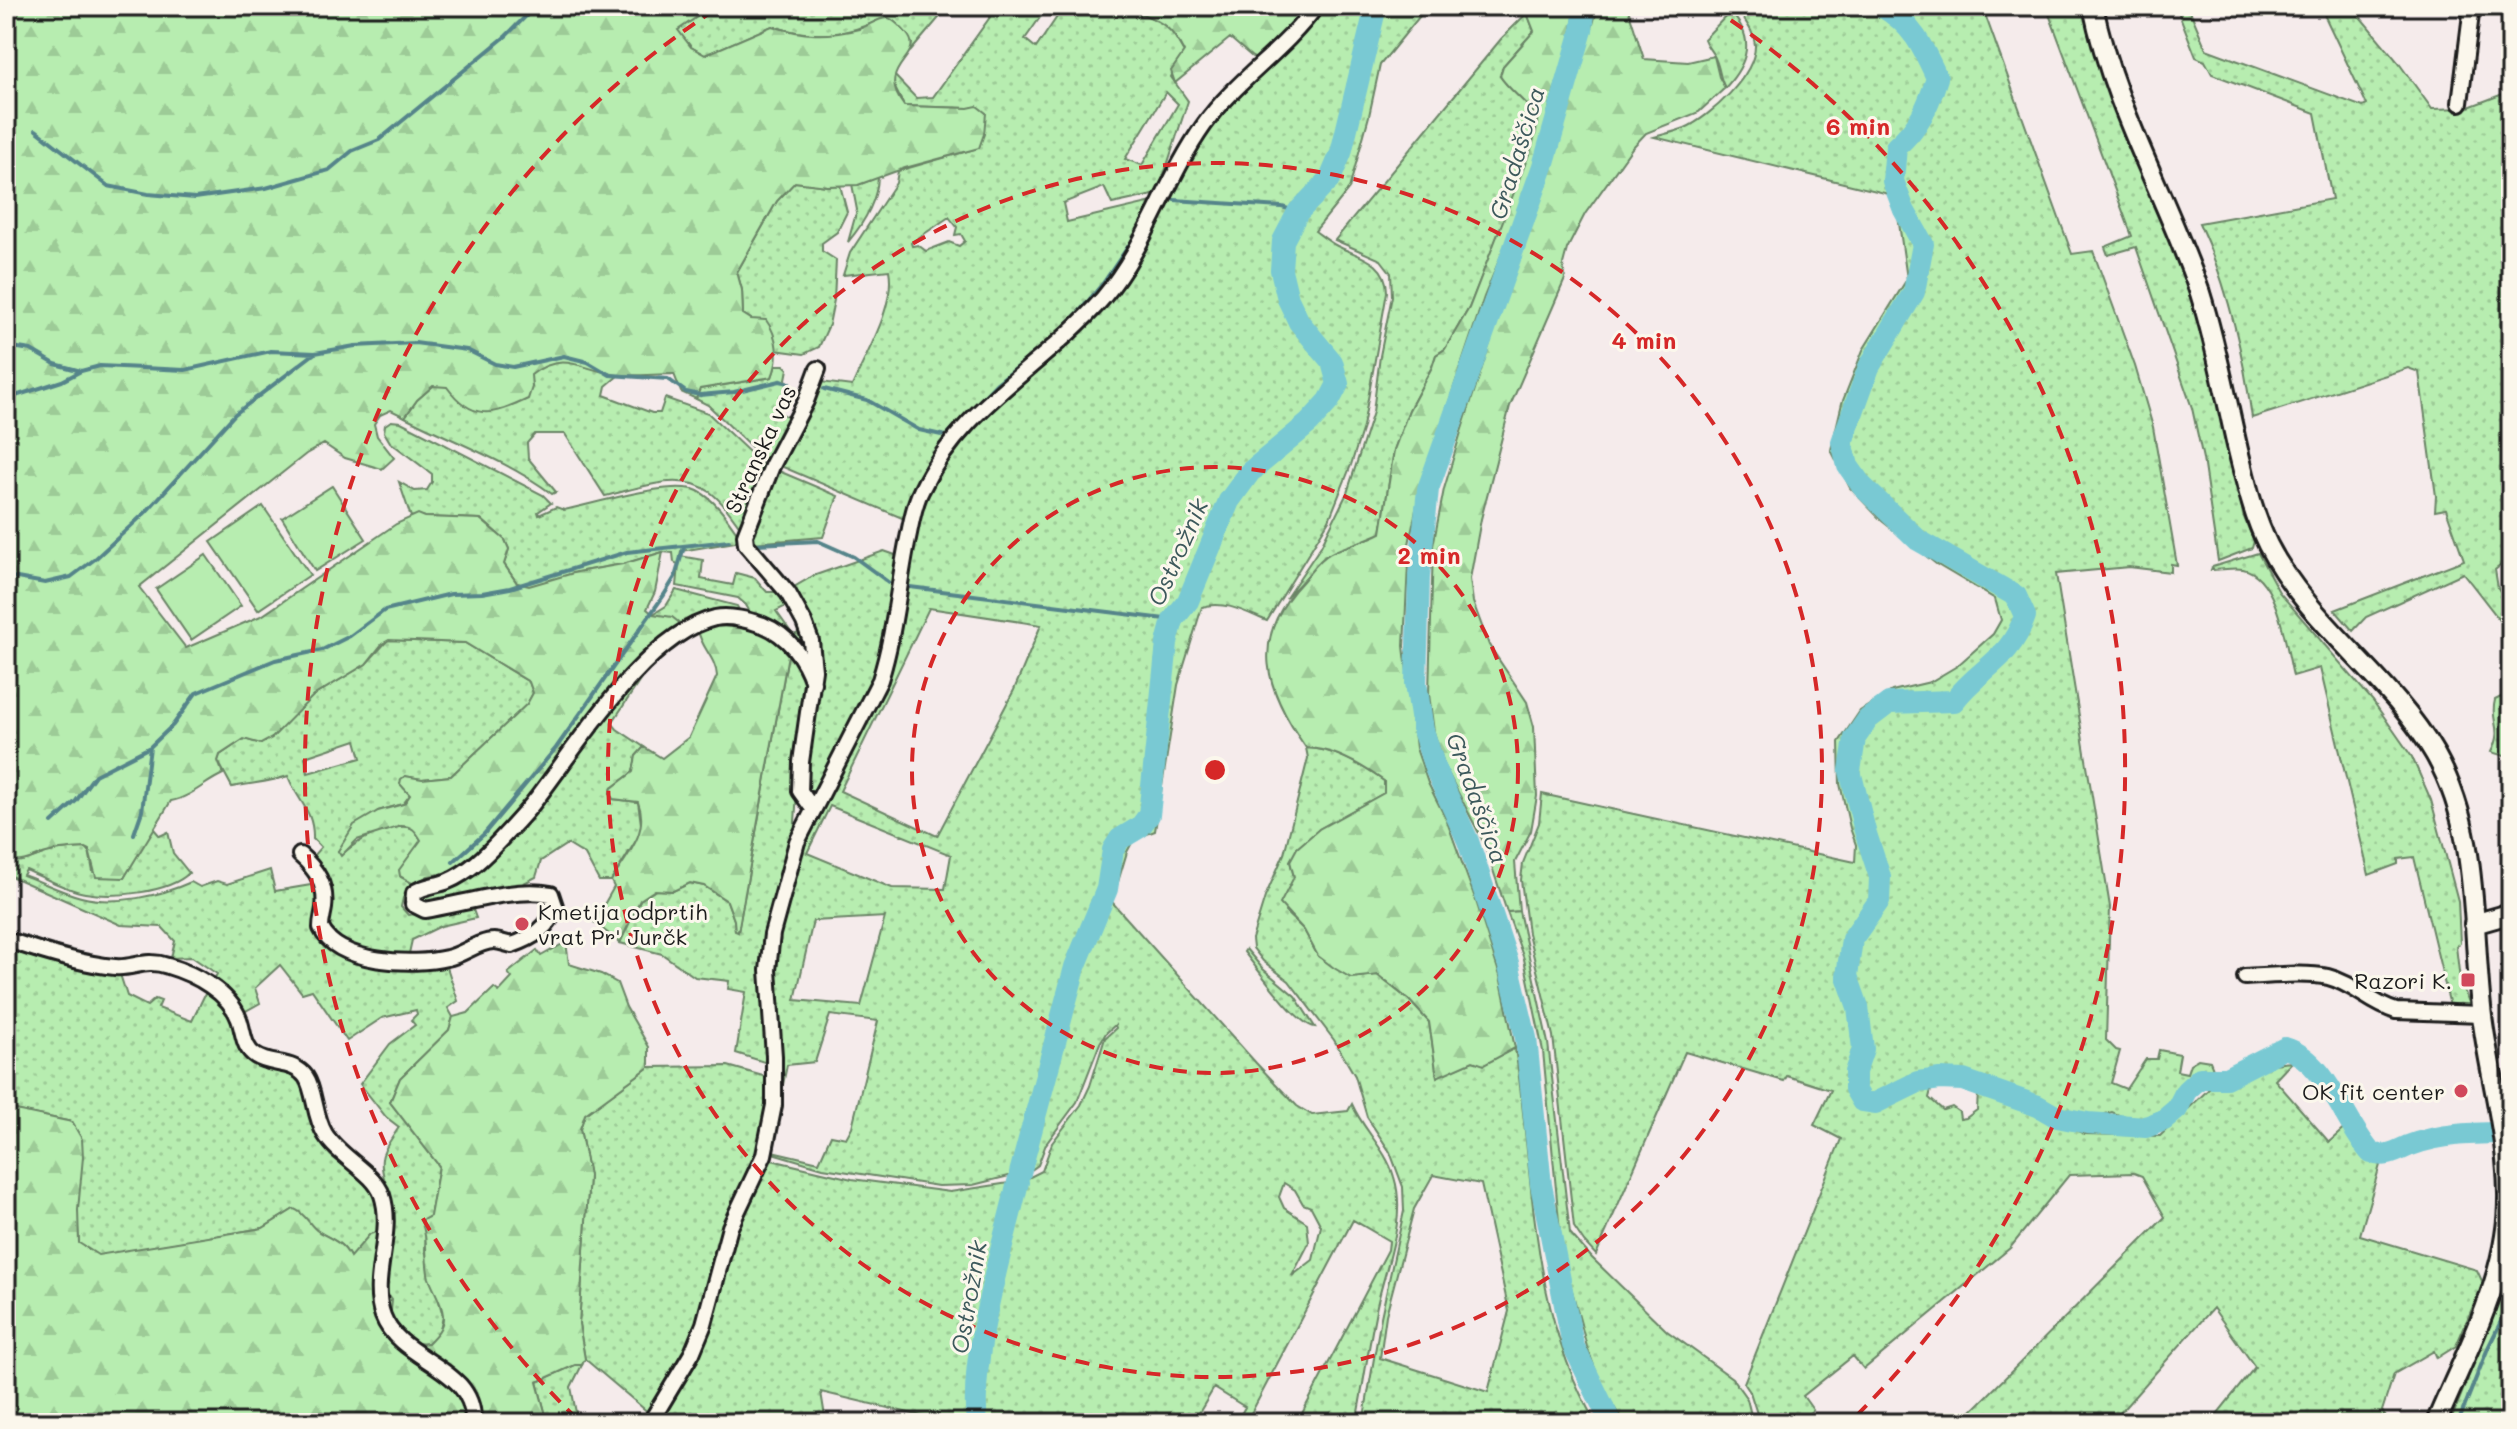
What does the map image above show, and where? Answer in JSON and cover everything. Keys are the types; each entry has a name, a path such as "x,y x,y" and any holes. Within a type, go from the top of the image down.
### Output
{"street":[{"path":"650,1423 692,1353 704,1324 730,1227 764,1155 774,1105 768,970 772,934 797,842 880,680 919,494 951,440 980,408 1042,357 1104,296 1138,250 1181,160 1217,107 1287,41 1316,6"},
{"path":"2093,6 2125,112 2182,242 2201,297 2245,479 2267,543 2301,593 2403,707 2435,754 2447,778 2465,832 2471,870 2482,1014 2508,1201 2499,1269 2436,1423"},
{"path":"2460,103 2472,6"},
{"name":"Stranska vas","path":"813,809 800,791 814,659 804,622 788,593 746,544 745,535 772,466 806,401 818,369"},
{"path":"300,855 319,876 323,886 321,928 330,941 340,947 373,959 411,962 444,959 489,942 512,945 547,925 555,906 551,894 505,896 425,910 413,904 414,893 419,888 440,884 462,873 490,850 536,800 560,765 640,667 694,627 715,618 728,617 755,622 780,635 802,657 813,683"},
{"path":"2474,924 2511,911"},
{"path":"14,942 118,968 149,962 192,976 226,999 239,1020 245,1045 257,1057 291,1065 305,1076 315,1112 335,1150 371,1178 381,1195 385,1218 380,1292 382,1314 404,1344 454,1379 467,1395 473,1423"},
{"path":"2245,977 2328,977 2396,1011 2482,1014"}],"green space":[{"path":"6,6 713,6 678,30 691,47 705,55 772,26 794,32 826,34 859,29 888,18 907,34 911,42 911,50 894,81 904,106 977,106 986,113 984,134 979,148 905,168 858,185 827,186 795,182 777,201 737,272 742,290 743,314 751,319 766,320 773,333 777,355 772,377 700,389 696,399 681,392 674,374 622,375 576,364 555,363 531,375 532,387 528,399 493,412 474,410 465,406 447,387 433,386 417,400 405,417 391,410 380,415 374,424 377,436 394,458 382,469 345,458 324,444 306,454 139,587 186,648 263,615 396,524 418,514 425,517 480,519 505,540 509,549 504,564 517,583 529,586 663,552 655,592 647,609 653,614 672,617 686,628 659,643 627,671 522,809 467,864 453,872 428,876 414,884 400,876 399,870 421,840 413,829 405,826 357,840 341,856 338,851 354,825 378,811 404,804 410,795 400,784 401,779 405,776 422,779 451,776 527,704 533,693 529,682 465,643 389,640 366,664 313,696 272,738 261,744 244,739 220,755 218,761 223,774 185,797 171,801 124,878 96,877 89,850 85,848 54,851 23,861 6,858"},
{"path":"713,6 860,6 857,11 859,18 878,6 949,6 910,52 912,43 886,17 857,29 830,34 802,33 772,26 705,55 691,47 677,30"},
{"path":"998,6 1048,6 1025,39 1036,48 1062,6 1125,6 1168,25 1184,52 1171,77 1188,101 1160,187 1153,195 1112,204 1104,187 1063,203 1067,222 1152,202 1155,206 1133,249 1083,313 974,410 909,521 776,464 821,382 852,386 878,329 888,298 889,270 843,275 850,253 896,183 898,171 978,148 968,108 904,106 892,82 893,74 916,98 933,97","holes":["1166,92 1178,104 1142,165 1125,159","949,217 957,227 955,235 961,234 965,241 959,246 949,242 926,251 918,245 912,246 911,243"]},
{"path":"1125,6 1311,6 1261,61 1230,38 1175,83 1171,71 1184,52 1178,41 1160,22"},
{"path":"1322,6 1428,6 1380,65 1349,189 1315,231 1371,262 1386,282 1387,292 1363,427 1351,465 1329,520 1267,621 1227,606 1202,607 1178,685 1155,831 1134,839 1112,902 1297,1106 1312,1115 1348,1111 1352,1104 1390,1167 1398,1194 1396,1228 1375,1315 1356,1423 1297,1423 1388,1250 1389,1241 1353,1220 1247,1421 1249,1423 1236,1423 1245,1407 1214,1388 1193,1423 947,1422 821,1392 826,1423 656,1423 767,1159 852,1179 950,1192 1022,1181 1042,1171 1052,1143 1081,1105 1090,1086 1105,1038 1116,1028 1115,1025 1106,1033 1100,1043 1077,1102 1046,1144 1038,1165 1023,1176 1013,1175 973,1185 938,1186 823,1168 769,1152 775,937 802,843 868,719 919,505 953,444 1143,248 1192,152 1213,122","holes":["929,608 1041,625 1014,690 937,836 840,791","830,806 951,855 945,889 892,888 807,853","885,917 861,1006 795,1000 813,921","830,1015 878,1021 852,1127 846,1138 831,1135 819,1162 772,1151 783,1104 781,1094 787,1065 815,1062","1284,1183 1295,1190 1303,1204 1311,1207 1321,1226 1313,1260 1292,1276 1309,1243 1307,1223 1284,1208 1279,1197"]},
{"path":"1532,6 1576,6 1570,41 1550,105 1537,167 1484,297 1421,485 1409,544 1404,646 1416,748 1476,901 1500,976 1515,1048 1484,1065 1473,1061 1437,1077 1429,1022 1409,1000 1378,975 1351,978 1318,956 1304,930 1280,904 1294,877 1290,861 1297,848 1319,829 1384,793 1384,781 1337,754 1306,748 1280,705 1268,664 1269,644 1274,623 1286,602 1318,562 1335,551 1381,533 1394,450 1409,410 1436,355 1445,349 1469,308 1532,146 1537,126 1535,115 1500,76 1503,66 1534,31 1527,13"},
{"path":"1598,6 1627,6 1644,59 1688,62 1714,56 1725,88 1699,112 1646,133 1585,214 1567,249 1563,264 1565,279 1510,406 1481,519 1470,579 1473,602 1489,645 1527,702 1534,727 1537,796 1531,831 1515,862 1519,911 1507,912 1484,843 1445,767 1434,732 1429,694 1433,546 1444,489 1461,432"},
{"path":"1736,6 1982,6 2072,254 2093,251 2135,366 2153,427 2177,565 2171,564 2171,572 2129,567 2056,574 2110,907 2106,1040 2120,1051 2111,1083 2126,1089 2146,1059 2157,1059 2159,1050 2180,1054 2177,1071 2187,1073 2190,1064 2198,1059 2210,1061 2214,1071 2193,1078 2181,1088 2177,1102 2149,1121 2135,1122 2112,1112 2098,1116 2064,1115 2058,1122 2084,1134 2160,1136 2211,1087 2223,1088 2273,1064 2292,1062 2275,1080 2329,1142 2348,1125 2365,1159 2380,1165 2360,1235 2477,1270 2483,1283 2456,1346 2437,1358 2434,1351 2394,1374 2382,1411 2386,1423 2210,1423 2255,1367 2213,1308 2111,1423 1960,1423 2165,1217 2142,1176 2134,1173 2069,1175 2010,1248 1864,1369 1853,1356 1803,1396 1813,1410 1798,1423 1760,1423 1744,1383 1841,1139 1814,1125 1831,1090 1787,1076 1784,1081 1685,1052 1596,1255 1574,1227 1553,1036 1528,933 1521,880 1523,863 1539,823 1542,794 1855,862 1856,845 1840,784 1839,742 1860,711 1892,691 1930,682 1957,666 1993,634 2001,620 1995,599 1936,564 1882,521 1850,488 1831,450 1842,403 1863,350 1907,279 1898,216 1889,194 1654,137 1695,123 1740,82 1753,57 1755,45 1750,29","holes":["1944,1085 1978,1092 1977,1110 1960,1119 1959,1112 1952,1107 1943,1110 1929,1098 1931,1090"]},
{"path":"2046,6 2084,6 2103,70 2193,290 2237,474 2243,515 2254,541 2252,548 2218,561 2192,408 2136,247 2108,255 2105,247 2132,236"},
{"path":"2176,6 2188,6 2206,49 2363,107 2367,105 2320,6 2351,6 2432,109 2466,108 2511,91 2511,557 2495,570 2498,588 2505,598 2505,619 2502,623 2463,573 2366,617 2353,631 2335,610 2464,560 2446,509 2435,511 2436,496 2419,372 2408,368 2252,418 2233,318 2199,223 2332,199 2315,113 2212,74 2205,61 2196,57"},
{"path":"1730,12 1743,31 1746,50 1744,60 1725,88 1716,60 1704,39"},
{"path":"1527,13 1534,31 1503,66 1500,76 1535,115 1537,123 1533,146 1469,308 1445,349 1436,355 1409,410 1394,450 1381,533 1327,555 1286,598 1321,546 1347,493 1373,412 1392,296 1391,273 1381,260 1335,240 1501,39"},
{"path":"878,177 869,212 848,242 857,210 852,184 858,185"},
{"path":"795,182 840,185 847,212 837,232 822,243 822,251 836,260 829,325 819,347 804,354 775,350 751,319 743,314 742,290 737,272 777,201"},
{"path":"561,360 619,375 606,386 604,395 652,413 660,413 665,398 708,413 767,472 743,531 710,492 685,482 658,483 605,496 565,434 535,434 527,443 528,458 556,492 552,494 499,462 405,417 417,400 433,386 447,386 458,399 478,411 498,409 532,387 530,375 540,367"},
{"path":"776,365 784,365 788,369 786,379 790,389 777,411 793,420 767,462 708,405 696,399 699,389 772,377"},
{"path":"391,421 401,422 543,495 551,503 538,512 539,515 556,507 564,510 652,490 686,488 698,491 716,505 740,537 735,542 681,551 680,556 703,560 701,579 733,585 736,573 755,578 767,592 784,592 792,603 776,611 793,635 805,631 811,657 753,618 738,598 677,586 679,565 674,562 673,553 663,552 623,564 577,572 529,587 517,583 504,564 509,549 505,540 481,519 411,517 399,482 415,491 427,490 432,474 390,442 384,432 385,425"},
{"path":"774,469 838,496 823,537 753,543 751,527"},
{"path":"332,486 366,539 315,571 282,518"},
{"path":"263,506 310,575 258,610 211,542"},
{"path":"884,551 901,557 882,664 819,791 809,793 804,784 819,663 789,590 813,576"},
{"path":"2258,553 2279,592 2373,701 2412,757 2431,800 2458,901 2460,943 2456,946 2460,980 2470,1005 2466,1009 2451,1010 2414,857 2398,859 2398,864 2369,875 2320,668 2293,676 2278,614 2265,585 2255,574 2239,568 2211,570 2212,567"},
{"path":"206,555 241,606 191,640 156,589"},
{"path":"676,590 737,606 742,616 686,628 653,614 666,606"},
{"path":"724,620 759,630 789,649 738,932 735,931 727,901 704,886 690,883 673,891 655,890 640,900 620,943 594,922 614,887 611,881 635,844 641,813 638,802 613,799 610,793 633,772 636,756 644,747 662,758 689,737 717,676 698,630"},
{"path":"388,640 465,643 529,682 533,693 527,704 451,776 422,779 405,776 401,784 410,795 403,804 378,811 338,851 341,855 366,838 396,827 415,829 421,840 401,877 414,884 403,898 401,907 408,915 472,907 476,918 441,926 412,940 408,958 371,954 328,935 311,858 321,847 313,839 311,820 288,776 232,787 218,761 220,755 244,739 261,744 313,696 366,664","holes":["356,740 361,758 308,773 305,757"]},
{"path":"789,649 809,680 794,837 772,918 769,1059 764,1062 736,1053 746,992 728,989 729,981 695,977 662,954 620,943 640,900 656,890 673,891 690,883 704,886 727,901 738,932"},
{"path":"639,673 641,679 612,723 644,747 636,756 633,772 610,793 613,799 638,802 642,831 611,881 599,881 585,855 567,844 541,861 536,877 508,891 422,905 417,897 443,886"},
{"path":"2511,696 2511,758 2491,752 2496,736 2495,700"},
{"path":"1306,748 1327,751 1347,759 1384,781 1384,793 1319,829 1290,861 1294,877 1285,912 1304,930 1318,956 1351,978 1377,975 1409,1000 1429,1022 1437,1076 1473,1061 1484,1064 1515,1048 1531,1192 1546,1288 1574,1380 1596,1423 1363,1423 1381,1317 1404,1211 1403,1187 1390,1152 1367,1117 1355,1076 1334,1040 1289,981 1263,961 1253,948 1252,939 1265,897 1284,854 1308,758","holes":["1433,1175 1481,1184 1509,1311 1488,1392 1380,1358 1386,1315 1414,1209"]},
{"path":"153,828 160,836 168,832 173,853 189,873 168,885 125,894 97,894 70,889 26,870 23,875 94,900 123,900 166,892 191,882 200,887 217,881 227,884 270,870 275,891 317,884 319,939 329,945 447,967 458,1001 448,1008 453,1017 449,1030 400,1078 390,1102 439,1166 430,1216 422,1221 426,1231 425,1250 443,1316 440,1331 428,1343 417,1343 406,1337 394,1325 387,1310 384,1272 388,1196 382,1164 384,1151 399,1127 386,1117 360,1084 390,1044 415,1025 411,1020 417,1014 416,1010 382,1018 347,1041 312,990 302,993 280,965 255,988 260,1003 242,1013 236,1000 211,985 217,974 192,957 171,958 175,941 162,927 121,925 6,874 6,858 23,861 54,851 85,848 89,850 93,872 124,878"},
{"path":"1519,911 1548,1043 1570,1233 1667,1331 1732,1378 1747,1399 1753,1423 1624,1423 1603,1389 1587,1347 1562,1253 1543,1051 1524,959 1507,912"},
{"path":"566,942 569,964 601,974 617,983 626,1007 649,1047 649,1067 585,1114 580,1129 589,1176 579,1324 585,1359 582,1365 575,1365 537,1382 548,1423 6,1423 6,1108 72,1122 82,1139 79,1243 98,1255 263,1228 294,1209 302,1213 316,1229 341,1245 350,1257 370,1234 380,1231 384,1289 392,1300 390,1321 411,1341 428,1343 441,1327 443,1315 429,1278 421,1221 430,1216 439,1166 390,1102 400,1078 449,1030 453,1017 468,1013 494,988 499,992 512,978 508,973 537,950 541,956"},
{"path":"6,947 119,971 127,996 147,1006 155,999 161,1001 158,1008 192,1021 207,990 219,998 232,1016 237,1042 245,1057 256,1063 287,1070 306,1085 310,1114 320,1141 331,1156 357,1174 372,1192 380,1231 370,1234 350,1258 339,1243 314,1228 294,1209 263,1228 98,1256 79,1244 72,1122 6,1108"},
{"path":"1246,949 1263,969 1295,996 1315,1027 1288,1007 1244,952"},
{"path":"728,1066 770,1078 766,1127 699,1328 650,1414 585,1359 579,1324 589,1176 580,1129 585,1114 649,1067"},
{"path":"2511,1260 2511,1423 2450,1423 2505,1285"},
{"path":"575,1365 582,1365 571,1387 578,1423 548,1423 537,1382"}],"waterway":[{"path":"36,130 108,186 148,194 195,198 266,188 329,170 352,151 379,140 506,36 536,6"},
{"name":"Ostrožnik","path":"1020,1173 1075,967 1107,889 1113,850 1120,839 1140,827 1149,815 1167,643 1173,620 1188,601 1229,501 1250,472 1309,423 1329,401 1338,384 1332,362 1299,322 1288,299 1281,270 1283,241 1298,212 1330,179 1341,153 1376,6"},
{"name":"Gradaščica","path":"1585,6 1582,30 1543,166 1428,489 1419,576 1416,683 1423,730 1435,768 1468,841 1508,963 1526,1038 1541,1185 1573,1345 1611,1423"},
{"path":"1881,6 1909,28 1937,78 1922,116 1896,147 1893,181 1904,210 1923,244 1914,292 1869,367 1842,442 1848,466 1862,486 1918,540 2016,596 2025,616 2003,654 1954,701 1889,703 1868,719 1855,738 1850,771 1880,877 1879,901 1852,939 1847,976 1858,1007 1863,1049 1855,1072 1855,1089 1862,1101 1875,1103 1918,1082 1963,1080 2038,1106 2057,1117 2088,1123 2146,1127 2164,1120 2177,1109 2186,1091 2200,1078 2226,1078 2285,1048 2300,1055 2324,1079 2371,1153 2390,1154 2446,1136 2511,1133"},
{"path":"1174,200 1282,207 1298,212"},
{"path":"824,389 867,400 919,430 946,436 997,383 1053,338 1079,312 1138,232"},
{"path":"6,576 45,583 71,577 146,512 235,414 315,353 355,346 415,343 467,350 495,364 513,367 564,356 588,362 610,375 668,379 686,392 700,395 734,392 780,381 789,383"},
{"path":"6,346 31,350 55,364 81,371 100,366 185,370 271,351 315,353"},
{"path":"6,399 62,381 81,371"},
{"path":"52,823 76,801 95,775 150,747 173,725 196,693 275,660 322,650 350,636 385,610 451,594 510,588 627,552 729,541"},
{"path":"757,544 818,541 854,557 888,582"},
{"path":"453,862 484,834 556,748 664,595 675,577 684,547"},
{"path":"910,587 1173,620"},
{"path":"134,834 142,811 150,747"},
{"name":"Ostrožnik","path":"977,1423 976,1396 982,1335 1018,1182"},
{"path":"2458,1423 2511,1301"}],"place":[{"name":"Kmetija odprtih vrat Pr' Jurčk","path":"522,924"},
{"name":"Razori K.","path":"2468,980"},
{"name":"OK fit center","path":"2461,1091"}]}
